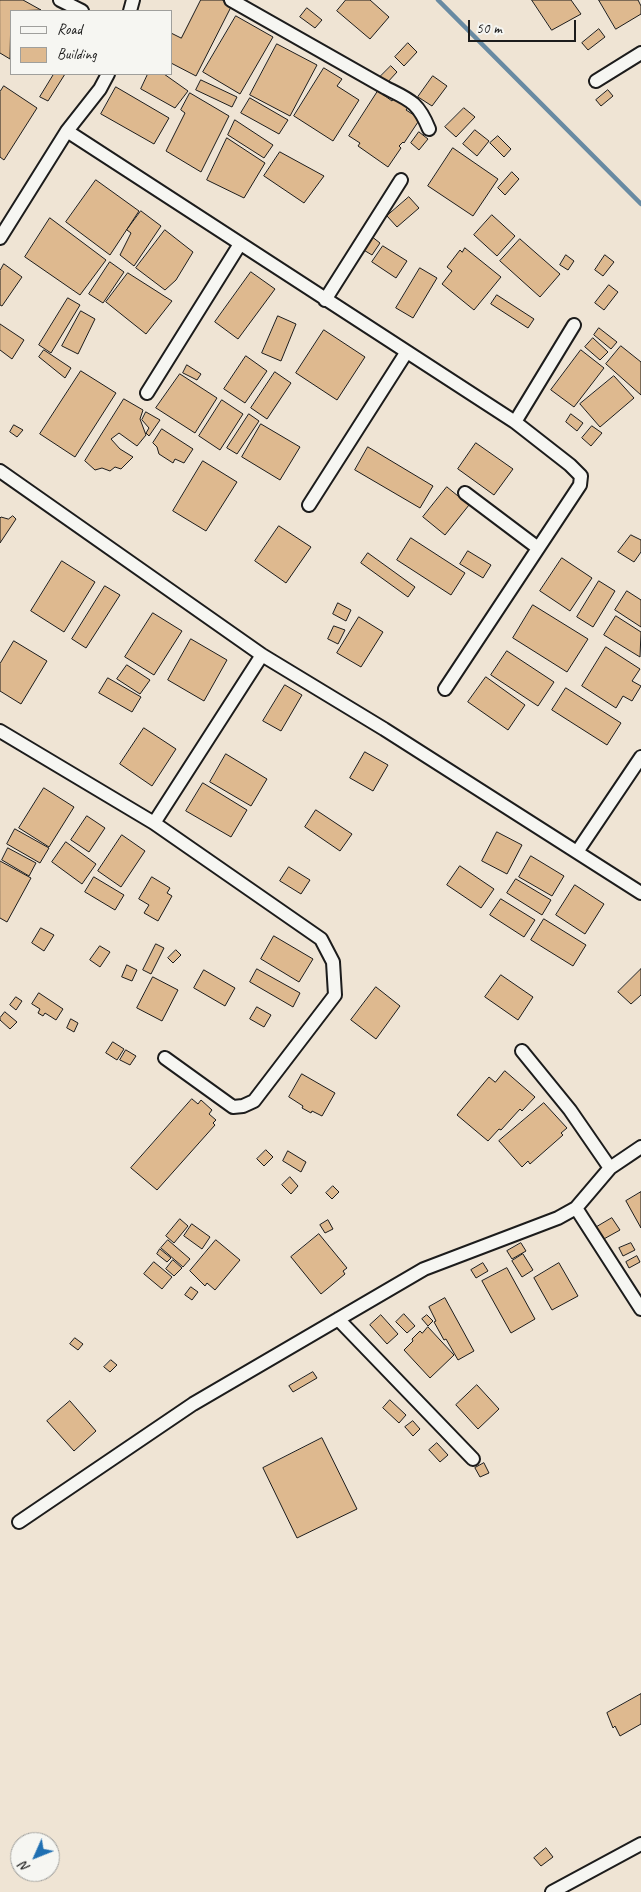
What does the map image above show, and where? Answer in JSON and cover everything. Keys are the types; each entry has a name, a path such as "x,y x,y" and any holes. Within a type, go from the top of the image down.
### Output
{"street":[{"path":"60,0 80,10"},
{"path":"231,0 412,101 423,114 429,128"},
{"path":"596,81 641,53"},
{"path":"0,238 67,131 100,89 107,75"},
{"path":"67,131 406,353 515,422 570,465 581,476 580,485 445,689"},
{"path":"325,300 401,180"},
{"path":"0,213 12,220"},
{"path":"147,393 240,244"},
{"path":"515,422 574,324"},
{"path":"309,505 406,353"},
{"path":"0,471 262,655 384,729 641,893"},
{"path":"465,493 538,548"},
{"path":"154,823 262,655"},
{"path":"0,731 154,823 321,939 332,962 335,995 254,1101 243,1106 234,1107 165,1058"},
{"path":"577,852 641,757"},
{"path":"522,1051 570,1110 610,1168"},
{"path":"19,1522 193,1404 424,1268 558,1218 576,1208 610,1168 641,1148"},
{"path":"576,1208 641,1309"},
{"path":"338,1319 473,1459"},
{"path":"552,1892 641,1844"}],"building":[{"path":"0,0 23,0 41,10 10,10 10,59 0,53"},
{"path":"201,0 222,0 232,5 196,76 172,64 172,34 181,38"},
{"path":"346,0 370,0 389,17 370,39 337,11"},
{"path":"532,0 571,0 581,14 552,30"},
{"path":"599,0 638,0 641,6 641,14 616,29"},
{"path":"307,8 322,20 315,28 300,17"},
{"path":"236,16 273,37 240,94 203,72"},
{"path":"599,29 605,37 588,50 582,43"},
{"path":"408,43 417,52 404,66 395,57"},
{"path":"277,44 317,65 290,116 250,95"},
{"path":"391,66 397,72 386,84 379,78"},
{"path":"324,68 342,79 337,86 359,100 333,141 294,116"},
{"path":"53,75 64,75 48,101 40,97"},
{"path":"148,75 165,75 188,91 175,108 141,89"},
{"path":"433,76 447,86 432,106 418,97"},
{"path":"201,80 237,97 232,107 196,90"},
{"path":"4,86 37,108 4,160 0,157 0,92"},
{"path":"116,87 169,118 154,144 101,114"},
{"path":"608,90 613,96 601,106 596,100"},
{"path":"378,91 392,101 395,96 409,106 406,110 420,119 404,143 399,146 401,148 388,167 358,146 360,143 349,136"},
{"path":"190,93 229,116 201,172 166,151 185,113 181,110"},
{"path":"250,98 288,120 279,134 241,113"},
{"path":"464,108 475,117 456,137 445,127"},
{"path":"235,120 273,145 264,158 228,135"},
{"path":"475,130 489,141 477,156 463,144"},
{"path":"419,132 428,139 419,150 411,143"},
{"path":"498,136 511,149 504,157 490,143"},
{"path":"227,138 265,163 244,198 207,180"},
{"path":"453,148 498,179 473,216 428,186"},
{"path":"280,152 324,176 304,203 264,176"},
{"path":"512,172 519,179 505,195 498,188"},
{"path":"96,180 139,211 110,255 66,222"},
{"path":"409,197 419,208 397,227 387,216"},
{"path":"141,211 161,226 134,266 120,255 131,233 127,230"},
{"path":"492,215 515,236 497,256 474,235"},
{"path":"50,218 106,260 80,295 25,257"},
{"path":"165,230 193,252 176,280 165,290 136,268"},
{"path":"371,236 380,243 372,255 362,249"},
{"path":"520,239 560,274 540,297 500,261"},
{"path":"383,246 407,261 396,278 372,262"},
{"path":"465,248 501,277 474,310 442,284 452,271 447,267 460,250 462,252"},
{"path":"566,255 574,261 568,270 560,265"},
{"path":"605,255 614,262 603,276 595,270"},
{"path":"110,262 124,272 103,303 89,294"},
{"path":"4,264 22,277 2,306 0,305 0,271"},
{"path":"420,268 437,278 413,318 396,308"},
{"path":"251,272 275,289 238,339 215,322"},
{"path":"128,273 172,301 146,334 106,302"},
{"path":"609,285 618,292 604,310 595,303"},
{"path":"497,295 534,319 528,328 491,304"},
{"path":"68,298 80,305 51,353 39,345"},
{"path":"81,311 95,319 78,354 62,346"},
{"path":"278,316 296,324 281,361 262,353"},
{"path":"0,324 24,340 12,359 0,350"},
{"path":"599,328 617,342 611,349 594,335"},
{"path":"324,330 365,357 337,400 296,373"},
{"path":"593,338 608,352 600,360 585,347"},
{"path":"621,346 641,362 641,395 606,364"},
{"path":"44,350 71,368 65,378 39,357"},
{"path":"581,350 604,368 574,407 551,390"},
{"path":"246,356 267,371 245,403 224,389"},
{"path":"187,365 201,374 197,380 183,373"},
{"path":"81,371 116,393 75,457 40,434"},
{"path":"275,372 291,383 267,419 251,408"},
{"path":"180,374 217,398 195,433 156,408"},
{"path":"614,376 634,398 600,427 580,404"},
{"path":"124,399 143,410 140,419 146,435 137,446 119,433 111,439 120,449 133,457 121,469 115,467 110,471 102,468 95,470 85,461"},
{"path":"222,400 243,414 220,450 199,436"},
{"path":"146,412 160,420 149,436 146,433 149,428 142,420"},
{"path":"249,414 259,421 237,454 227,448"},
{"path":"571,414 583,423 577,431 566,422"},
{"path":"261,424 300,447 280,480 242,457"},
{"path":"14,425 23,430 17,437 10,432"},
{"path":"592,426 602,433 591,446 582,438"},
{"path":"162,429 193,449 184,463 175,459 173,463 159,454 157,447 153,443"},
{"path":"476,443 513,469 494,495 458,469"},
{"path":"368,447 433,486 420,508 355,470"},
{"path":"203,461 237,482 206,531 173,511"},
{"path":"447,487 469,505 445,535 423,517"},
{"path":"13,516 16,519 0,543 0,518 8,519"},
{"path":"279,526 311,547 286,583 255,561"},
{"path":"631,535 641,540 641,552 634,562 618,552"},
{"path":"411,538 465,573 451,595 397,560"},
{"path":"468,551 491,565 483,578 460,564"},
{"path":"368,553 415,587 408,597 361,563"},
{"path":"562,558 592,578 570,611 540,591"},
{"path":"62,561 95,582 64,632 31,611"},
{"path":"599,581 615,591 593,627 577,617"},
{"path":"105,586 120,595 86,648 72,639"},
{"path":"627,591 641,600 641,627 615,610"},
{"path":"338,603 351,610 346,621 333,614"},
{"path":"533,605 588,639 567,672 513,638"},
{"path":"153,613 182,631 154,675 125,657"},
{"path":"616,616 641,632 640,657 604,635"},
{"path":"359,617 383,632 361,667 337,653"},
{"path":"334,626 345,630 338,644 328,639"},
{"path":"191,639 227,660 204,701 168,680"},
{"path":"14,641 47,661 21,704 0,691 0,664"},
{"path":"606,647 640,669 632,681 641,686 632,701 623,696 616,708 582,686"},
{"path":"507,651 554,682 538,706 491,675"},
{"path":"127,665 150,680 140,694 117,679"},
{"path":"486,677 525,705 508,730 468,702"},
{"path":"108,678 141,697 132,712 99,693"},
{"path":"285,685 302,695 281,731 263,721"},
{"path":"566,688 621,723 607,745 552,710"},
{"path":"144,728 176,749 152,786 120,764"},
{"path":"365,752 388,765 373,791 350,778"},
{"path":"226,754 267,779 251,806 210,782"},
{"path":"203,783 247,810 231,837 186,811"},
{"path":"44,788 74,807 49,847 19,828"},
{"path":"316,810 352,834 340,851 305,827"},
{"path":"87,816 105,828 89,852 71,840"},
{"path":"15,829 49,848 40,863 7,844"},
{"path":"497,832 522,845 507,874 482,861"},
{"path":"122,835 145,851 121,887 98,871"},
{"path":"66,842 96,864 82,884 52,862"},
{"path":"8,848 36,863 29,876 2,860"},
{"path":"531,856 564,876 552,896 519,877"},
{"path":"0,861 31,878 7,922 0,918"},
{"path":"460,866 494,889 481,908 447,885"},
{"path":"289,867 310,880 301,894 280,881"},
{"path":"94,877 124,895 115,910 85,892"},
{"path":"152,877 170,888 167,893 172,896 158,921 144,913 149,905 139,899"},
{"path":"516,879 551,900 542,915 507,893"},
{"path":"575,885 604,904 585,934 556,915"},
{"path":"501,899 535,920 524,937 490,915"},
{"path":"544,919 586,945 573,966 531,940"},
{"path":"41,928 54,935 44,951 32,943"},
{"path":"274,936 313,959 299,982 261,959"},
{"path":"156,944 164,948 151,974 143,970"},
{"path":"100,946 110,952 100,967 90,960"},
{"path":"176,950 181,955 173,963 168,958"},
{"path":"127,965 137,970 132,981 122,977"},
{"path":"257,969 300,993 293,1007 250,982"},
{"path":"641,969 641,995 631,1004 618,992"},
{"path":"204,970 235,988 225,1006 194,988"},
{"path":"501,975 533,997 518,1020 485,997"},
{"path":"153,977 178,990 162,1021 137,1008"},
{"path":"376,987 400,1006 376,1039 351,1020"},
{"path":"39,993 63,1009 56,1020 45,1013 43,1016 38,1013 40,1009 32,1004"},
{"path":"16,997 22,1001 16,1010 10,1005"},
{"path":"257,1007 271,1015 264,1027 250,1019"},
{"path":"5,1012 17,1022 10,1029 0,1020"},
{"path":"71,1019 78,1023 74,1032 67,1028"},
{"path":"113,1042 124,1049 117,1060 106,1053"},
{"path":"126,1050 136,1056 130,1065 120,1060"},
{"path":"505,1071 535,1097 488,1141 457,1115 489,1077 495,1082"},
{"path":"302,1074 335,1093 322,1116 302,1108 303,1106 289,1097"},
{"path":"192,1099 198,1104 201,1100 212,1110 209,1114 216,1120 213,1123 215,1125 157,1190 131,1168"},
{"path":"544,1103 567,1128 561,1133 563,1135 530,1164 528,1161 522,1167 499,1141"},
{"path":"266,1150 273,1157 264,1166 257,1159"},
{"path":"288,1151 306,1162 301,1172 283,1161"},
{"path":"290,1177 298,1186 291,1194 282,1185"},
{"path":"333,1186 339,1192 332,1199 326,1193"},
{"path":"641,1192 641,1228 626,1201"},
{"path":"612,1218 620,1230 602,1240 595,1228"},
{"path":"180,1219 188,1226 174,1243 166,1236"},
{"path":"328,1220 333,1229 325,1233 320,1225"},
{"path":"192,1224 210,1237 202,1249 184,1236"},
{"path":"319,1234 347,1268 343,1271 345,1274 321,1294 291,1257"},
{"path":"168,1240 190,1259 183,1267 161,1248"},
{"path":"216,1240 240,1260 215,1290 207,1283 205,1286 190,1271"},
{"path":"521,1243 526,1251 512,1259 507,1251"},
{"path":"631,1243 635,1250 623,1256 619,1248"},
{"path":"160,1249 171,1258 167,1262 157,1254"},
{"path":"523,1254 533,1270 522,1277 512,1261"},
{"path":"637,1256 640,1262 629,1268 626,1262"},
{"path":"173,1260 182,1268 174,1276 166,1269"},
{"path":"154,1262 172,1277 162,1289 144,1274"},
{"path":"483,1263 488,1271 476,1278 471,1270"},
{"path":"559,1263 578,1296 552,1310 534,1278"},
{"path":"507,1268 535,1319 511,1333 482,1281"},
{"path":"191,1287 198,1292 192,1300 185,1295"},
{"path":"445,1298 474,1351 458,1360 434,1322 436,1321 429,1307"},
{"path":"404,1314 415,1326 407,1333 396,1322"},
{"path":"381,1315 398,1334 387,1344 370,1325"},
{"path":"427,1315 433,1321 428,1326 422,1319"},
{"path":"428,1327 454,1355 430,1378 404,1350 420,1331 422,1333"},
{"path":"75,1338 83,1344 78,1350 70,1344"},
{"path":"111,1360 117,1365 110,1372 104,1367"},
{"path":"313,1372 317,1378 293,1392 289,1386"},
{"path":"477,1385 499,1409 478,1429 456,1405"},
{"path":"390,1400 406,1415 399,1423 383,1408"},
{"path":"70,1401 96,1431 74,1451 47,1421"},
{"path":"413,1421 420,1429 413,1436 405,1427"},
{"path":"322,1438 357,1509 297,1538 263,1468"},
{"path":"437,1443 448,1455 440,1462 429,1450"},
{"path":"484,1463 489,1473 480,1477 475,1468"},
{"path":"641,1694 641,1724 620,1736 615,1726 613,1728 607,1713"},
{"path":"546,1848 553,1857 541,1866 534,1858"}],"waterway":[{"path":"438,0 641,204"}]}
